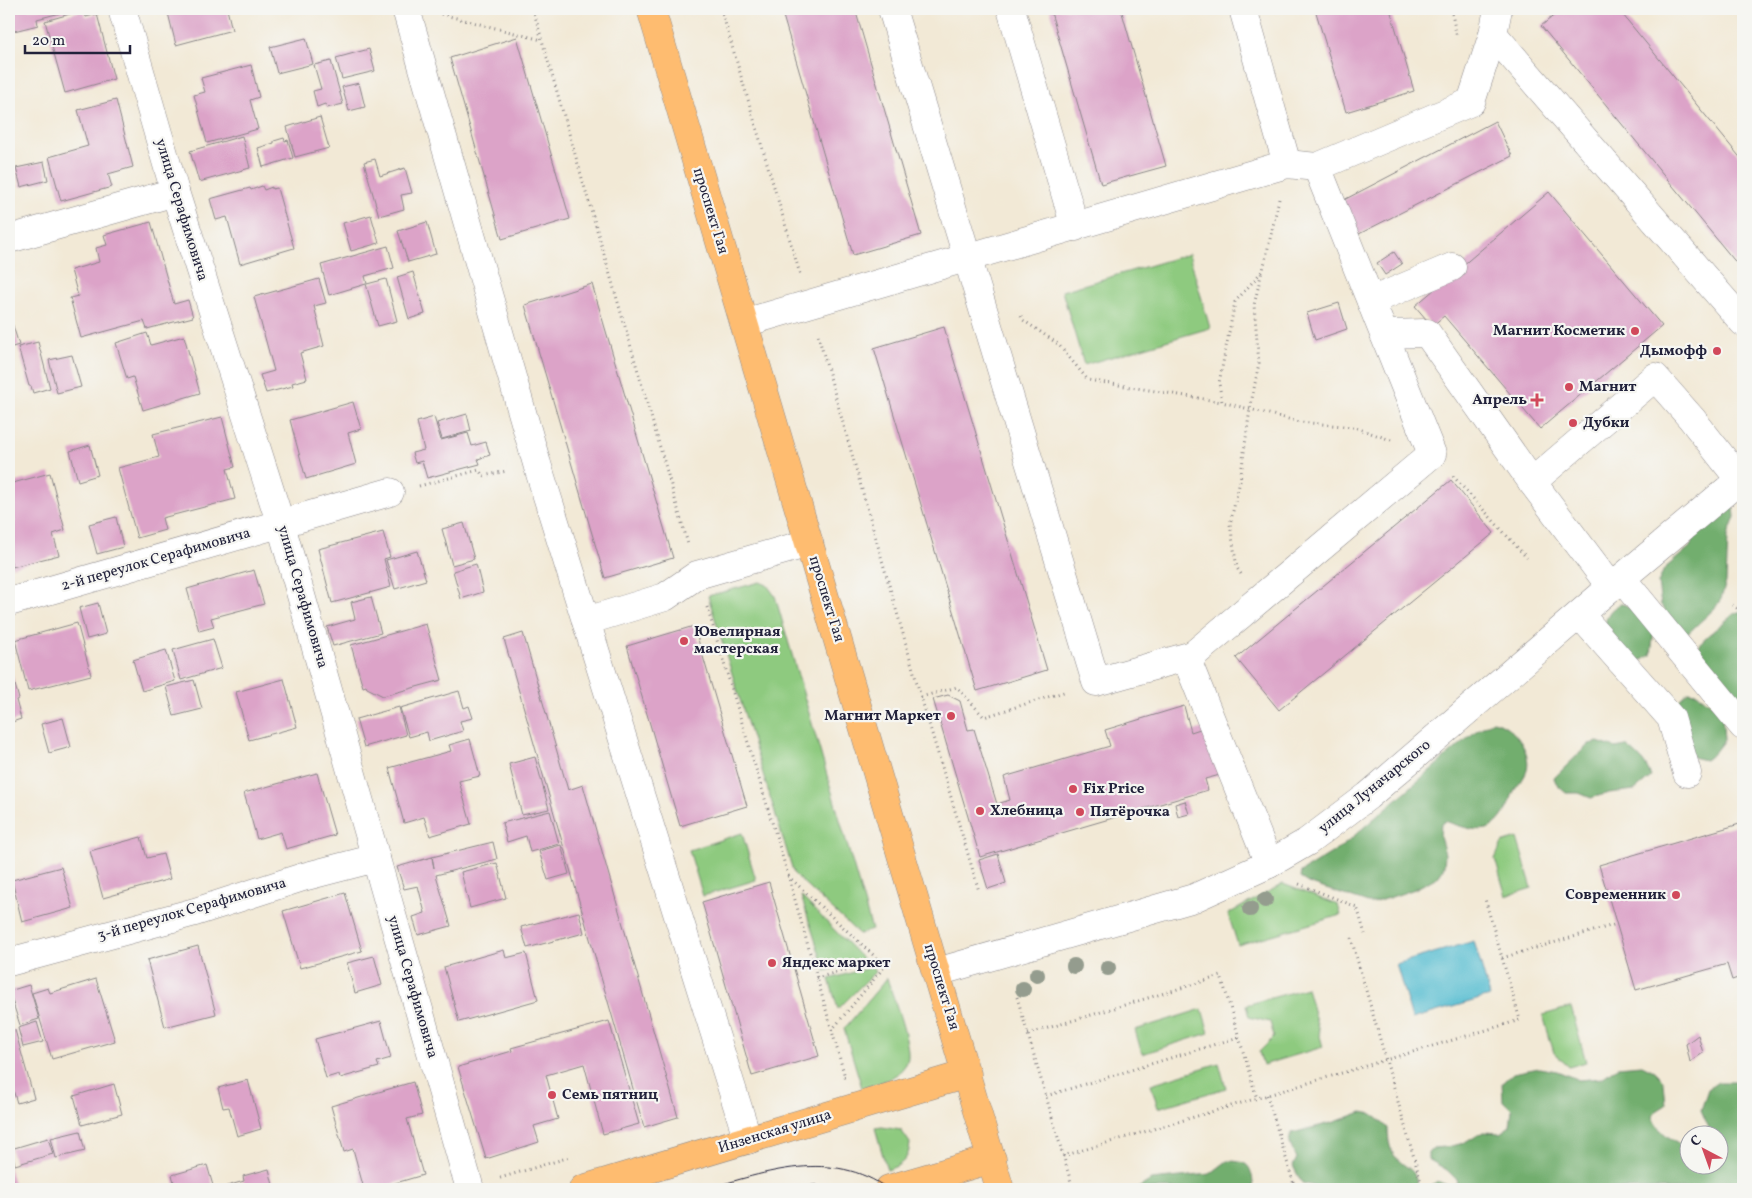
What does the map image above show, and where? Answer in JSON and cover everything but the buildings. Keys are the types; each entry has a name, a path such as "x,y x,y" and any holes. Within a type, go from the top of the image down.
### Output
{"main road":[{"name":"проспект Гая","path":"650,9 1000,1189"},
{"name":"Инзенская улица","path":"583,1189 967,1074"},
{"path":"890,1189 992,1160"}],"street":[{"name":"улица Серафимовича","path":"122,9 174,192 281,525 470,1189"},
{"path":"406,9 537,464 748,1140"},
{"path":"892,9 1096,682 1193,655"},
{"path":"1012,9 1075,227"},
{"path":"1243,9 1287,164"},
{"path":"744,323 1287,164 1317,167 1471,102 1496,21"},
{"path":"1496,21 1743,322"},
{"path":"1270,864 1187,660 1432,454 1317,167"},
{"path":"9,239 174,192"},
{"path":"1371,301 1452,267"},
{"path":"1384,334 1427,333 1532,482 1616,583 1743,726"},
{"path":"1532,482 1655,377 1742,480"},
{"name":"улица Луначарского","path":"937,972 1194,898 1270,864 1307,842 1368,796 1616,583 1742,480"},
{"name":"2-й переулок Серафимовича","path":"9,602 390,492"},
{"path":"586,621 664,597 697,575 809,543"},
{"path":"1580,615 1671,718 1687,773"},
{"name":"3-й переулок Серафимовича","path":"9,962 195,912 304,877 376,858"}],"path":[{"path":"722,9 979,892"},
{"path":"439,14 542,40"},
{"path":"1261,598 1237,568 1230,524 1240,481 1250,409 1259,363 1254,305 1287,164"},
{"path":"1222,402 1220,383 1235,302 1263,270"},
{"path":"1018,311 1023,320 1058,344 1088,380 1222,402 1300,422 1353,427 1432,454 1527,558"},
{"path":"390,492 479,470 483,476 537,464"},
{"path":"1732,605 1743,612"},
{"path":"921,697 957,687 984,717 1096,682"},
{"path":"1270,864 1291,882 1357,907 1365,934"},
{"path":"788,875 885,966 831,1031"},
{"path":"1063,1156 1520,1020 1485,899"},
{"path":"1502,958 1617,924"},
{"path":"1351,938 1423,1189"},
{"path":"816,978 879,961"},
{"path":"1028,1034 1221,976 1256,1098"},
{"path":"1017,997 1073,1189"},
{"path":"1046,1096 1239,1037"},
{"path":"1267,1095 1295,1188"}],"green space":[{"path":"1189,254 1210,328 1084,365 1062,291"},
{"path":"1730,502 1734,507 1735,517 1728,536 1726,582 1721,599 1715,608 1684,637 1661,605 1658,583 1664,569 1690,547 1700,524"},
{"path":"760,582 767,585 775,596 872,930 859,934 794,874 708,596"},
{"path":"1621,604 1626,605 1654,629 1651,655 1642,660 1633,661 1604,632 1608,615"},
{"path":"1742,611 1743,716 1698,661 1697,649 1706,637 1735,613"},
{"path":"1688,692 1697,693 1722,713 1724,740 1714,753 1705,760 1692,757 1676,707 1680,699"},
{"path":"1493,721 1507,727 1519,740 1526,755 1527,770 1513,793 1504,814 1492,827 1477,830 1445,821 1441,824 1440,837 1445,854 1444,866 1439,876 1415,889 1374,903 1368,903 1308,883 1300,878 1301,872 1341,847 1476,731"},
{"path":"1598,742 1615,748 1626,746 1641,760 1651,777 1635,790 1609,793 1591,798 1579,793 1566,793 1557,785 1554,778 1589,744"},
{"path":"742,833 756,880 703,896 689,850"},
{"path":"1517,838 1532,888 1506,896 1495,859 1502,843"},
{"path":"1283,884 1338,905 1341,915 1238,945 1228,914"},
{"path":"801,896 864,960 825,971"},
{"path":"872,967 875,972 838,1009 829,979"},
{"path":"887,978 898,1009 908,1047 908,1057 906,1064 898,1074 881,1083 862,1088 844,1029"},
{"path":"1307,988 1323,1047 1263,1065 1259,1052 1274,1037 1270,1022 1249,1017 1246,1005"},
{"path":"1571,1007 1586,1062 1569,1067 1554,1053 1543,1015"},
{"path":"1202,1009 1209,1033 1142,1054 1135,1030"},
{"path":"1219,1063 1226,1088 1158,1108 1151,1084"},
{"path":"1642,1065 1654,1071 1664,1082 1666,1105 1652,1116 1662,1132 1680,1144 1680,1176 1730,1176 1730,1126 1708,1126 1701,1110 1708,1089 1718,1082 1743,1082 1743,1188 1737,1183 1726,1189 1430,1189 1437,1181 1447,1185 1456,1184 1457,1180 1447,1170 1428,1159 1428,1153 1433,1148 1465,1143 1483,1132 1500,1133 1510,1126 1512,1110 1503,1101 1502,1083 1513,1073 1539,1068 1557,1071 1579,1080 1602,1078 1617,1067"},
{"path":"1362,1112 1373,1114 1388,1128 1392,1152 1398,1160 1413,1172 1418,1189 1391,1189 1385,1185 1368,1188 1330,1185 1318,1187 1302,1183 1293,1166 1297,1158 1290,1143 1292,1133 1335,1122"},
{"path":"882,1127 901,1130 910,1143 904,1161 887,1170 875,1128"},
{"path":"1227,1161 1241,1162 1248,1167 1252,1175 1254,1189 1137,1189 1151,1180 1210,1174"}],"water":[{"path":"1474,941 1490,996 1412,1019 1396,964"}],"tram line":[{"path":"706,1189 775,1171 798,1167 822,1166 844,1169 867,1177 888,1189"},
{"path":"777,1189 815,1185 839,1189"}],"place":[{"name":"Магнит Косметик","path":"1635,331"},
{"name":"Дымофф","path":"1717,351"},
{"name":"Магнит","path":"1569,387"},
{"name":"Апрель","path":"1537,400"},
{"name":"Дубки","path":"1573,423"},
{"name":"Ювелирная мастерская","path":"684,641"},
{"name":"Магнит Маркет","path":"951,716"},
{"name":"Fix Price","path":"1073,789"},
{"name":"Хлебница","path":"980,811"},
{"name":"Пятёрочка","path":"1080,812"},
{"name":"Современник","path":"1676,895"},
{"name":"Яндекс маркет","path":"772,963"},
{"name":"Семь пятниц","path":"552,1095"}]}
